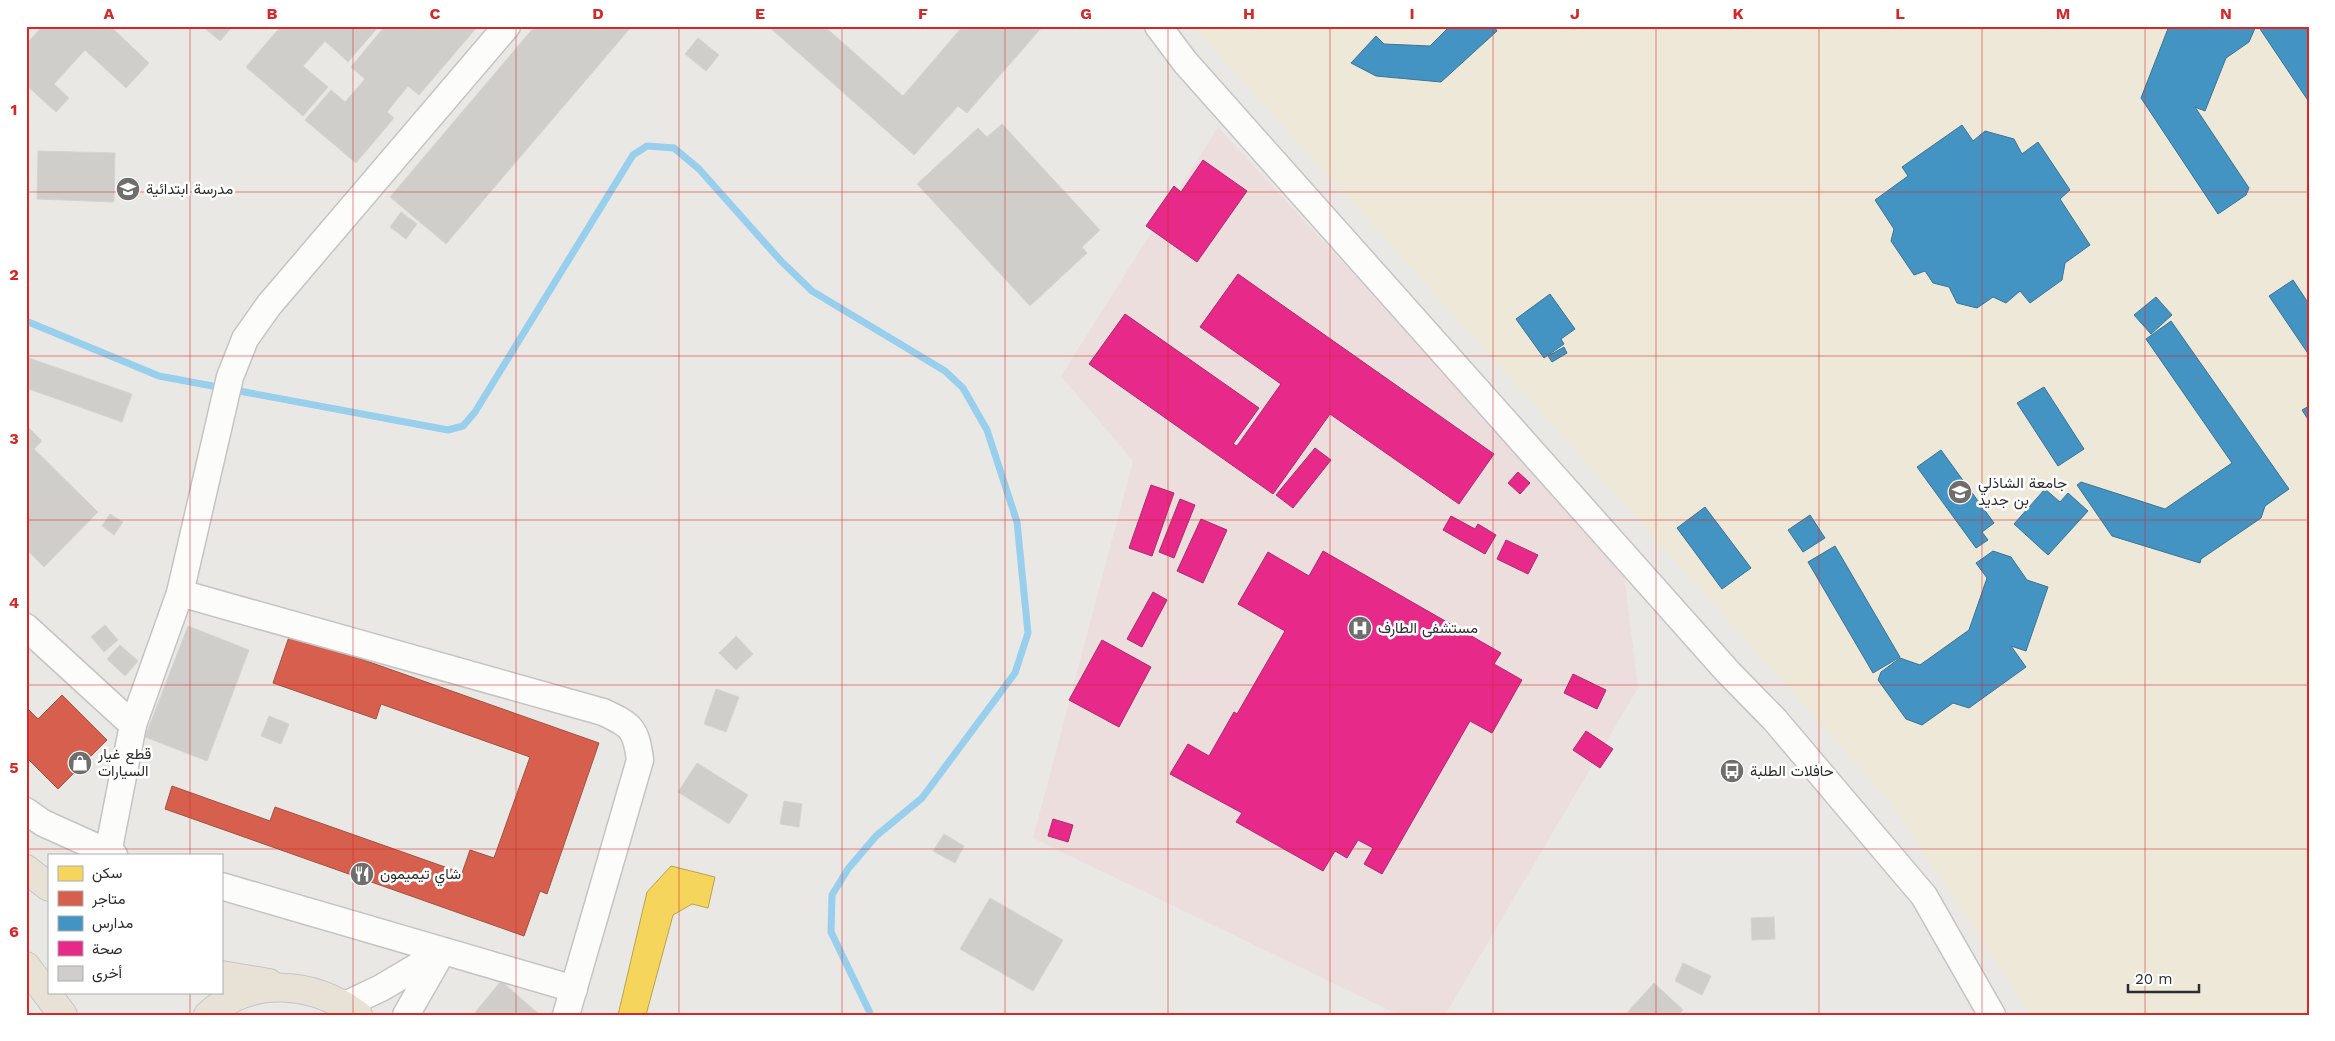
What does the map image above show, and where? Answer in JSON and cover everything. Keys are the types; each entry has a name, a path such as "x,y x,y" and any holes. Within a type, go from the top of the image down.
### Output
{"highway":[{"path":"26,869 48,886"},
{"path":"26,966 62,1015"},
{"path":"222,975 311,990 351,1010"},
{"path":"208,1015 230,999 250,991 290,987"}],"street":[{"path":"26,811 43,823 111,854 134,725 180,593 230,377 245,339 269,305 507,26"},
{"path":"1158,26 1185,62 1721,664 1775,720 1924,896 1992,1015"},
{"path":"180,593 603,712 625,722 634,733 640,760 566,1015"},
{"path":"26,627 134,725"},
{"path":"222,886 574,989"},
{"path":"351,1010 381,988 442,952"},
{"path":"406,1015 442,952"}],"shaded area":[{"name":"جامعة الشاذلي بن جديد","path":"1192,26 2309,26 2309,1015 2031,1015 1887,798"},
{"name":"مستشفى الطارف","path":"1218,127 1623,567 1638,688 1445,1015 1399,1015 1033,838 1133,461 1061,376"}],"building: سكن":[{"path":"671,866 715,877 708,908 692,904 673,915 646,1015 618,1015 647,892"}],"building: متاجر":[{"path":"290,634 599,743 547,894 540,891 524,936 165,809 172,786 270,821 275,807 462,873 470,850 494,858 530,757 381,704 376,719 273,683"},
{"path":"62,695 107,740 58,789 26,757 26,707 38,719"}],"building: مدارس":[{"path":"1450,26 1494,26 1497,31 1441,82 1376,76 1351,63 1376,36 1384,44 1430,46"},
{"path":"2169,26 2256,26 2249,42 2226,58 2205,111 2195,107 2249,188 2246,195 2218,214 2141,98"},
{"path":"2258,26 2304,26 2309,34 2309,102"},
{"path":"1962,125 1973,141 1985,131 2014,139 2022,154 2038,142 2070,190 2060,199 2090,245 2065,263 2062,280 2030,303 2020,291 2006,303 1993,297 1977,308 1957,303 1949,287 1933,283 1925,271 1914,275 1891,241 1894,229 1875,200 1908,176 1902,167"},
{"path":"2293,280 2309,304 2309,355 2269,296"},
{"path":"1550,294 1575,329 1561,339 1564,344 1544,358 1516,319"},
{"path":"2156,297 2172,315 2151,334 2134,315"},
{"path":"2171,321 2289,489 2265,506 2261,518 2201,559 2200,563 2112,536 2077,485 2081,482 2165,509 2232,463 2146,339"},
{"path":"1564,347 1567,353 1552,362 1548,356"},
{"path":"2044,387 2084,449 2058,466 2017,403"},
{"path":"2309,406 2309,421 2302,410"},
{"path":"1941,450 1994,523 1982,532 1988,540 1976,548 1917,467"},
{"path":"2045,489 2060,502 2068,493 2088,511 2048,555 2014,524"},
{"path":"1705,507 1751,568 1722,589 1677,528"},
{"path":"1810,515 1825,538 1803,552 1788,530"},
{"path":"1835,546 1900,657 1873,673 1808,562"},
{"path":"1993,551 2011,557 2027,580 2048,587 2026,651 2011,646 2026,667 1969,708 1953,703 1922,725 1906,719 1878,680 1881,672 1900,658 1920,665 1969,630 1987,578 1976,563"}],"building: صحة":[{"path":"1203,160 1247,191 1197,262 1146,226 1174,186 1181,192"},
{"path":"1238,274 1494,454 1459,504 1330,414 1273,494 1089,364 1125,314 1259,408 1233,444 1237,446 1281,384 1200,327"},
{"path":"1315,448 1331,460 1293,508 1276,495"},
{"path":"1518,472 1530,483 1520,494 1508,483"},
{"path":"1151,485 1174,493 1152,556 1129,548"},
{"path":"1180,499 1195,505 1174,558 1159,552"},
{"path":"1451,516 1475,529 1478,524 1496,535 1485,554 1443,530"},
{"path":"1201,519 1227,530 1203,583 1177,571"},
{"path":"1506,540 1538,555 1528,574 1497,559"},
{"path":"1323,551 1501,653 1494,664 1522,680 1492,733 1470,721 1382,874 1364,864 1373,848 1358,840 1347,858 1335,851 1323,871 1236,822 1242,813 1170,774 1188,744 1209,756 1234,712 1237,714 1285,631 1238,604 1268,552 1309,576"},
{"path":"1153,592 1167,600 1142,647 1127,639"},
{"path":"1102,640 1151,667 1119,727 1069,700"},
{"path":"1573,674 1606,690 1597,709 1564,693"},
{"path":"1586,731 1613,749 1600,768 1573,750"},
{"path":"1053,819 1073,825 1068,842 1048,836"}],"building: أخرى":[{"path":"43,26 110,26 149,63 126,88 85,50 54,84 69,98 56,112 26,85 26,44"},
{"path":"202,26 233,26 220,41"},
{"path":"281,26 379,26 348,62 325,41 303,66 328,87 303,116 246,67"},
{"path":"385,26 478,26 419,95 408,86 387,112 394,118 356,163 305,120 331,90 345,102 365,79 351,67"},
{"path":"535,26 632,26 446,244 390,197"},
{"path":"768,26 824,26 903,96 963,26 1043,26 967,113 958,106 914,155"},
{"path":"698,38 719,55 706,71 685,54"},
{"path":"1002,124 1100,230 1082,247 1087,253 1030,306 917,184 978,128 987,137"},
{"path":"38,151 115,153 114,202 37,199"},
{"path":"401,212 417,224 406,239 390,227"},
{"path":"26,357 132,394 122,422 26,388"},
{"path":"26,425 42,441 34,449 98,512 44,567 26,549"},
{"path":"110,514 123,522 114,535 102,526"},
{"path":"105,625 118,640 104,652 91,637"},
{"path":"188,626 249,650 207,761 145,737"},
{"path":"736,636 753,654 736,670 719,653"},
{"path":"120,645 138,661 125,676 107,659"},
{"path":"716,689 739,697 726,732 704,724"},
{"path":"269,716 289,724 281,744 261,736"},
{"path":"697,763 748,795 729,824 678,792"},
{"path":"784,801 802,804 799,827 780,824"},
{"path":"944,834 964,846 955,863 933,851"},
{"path":"990,898 1063,940 1033,991 960,949"},
{"path":"1774,917 1775,939 1752,940 1751,918"},
{"path":"1683,963 1711,976 1702,995 1675,981"},
{"path":"501,981 540,1015 473,1015"},
{"path":"1654,983 1683,1010 1678,1015 1625,1015"}],"waterway":[{"path":"26,321 159,376 448,430 463,426 475,412 633,155 647,146 674,148 699,169 781,261 812,291 945,371 963,388 987,430 1017,522 1028,633 1015,673 922,798 876,836 848,869 832,895 831,932 871,1015"}],"place":[{"name":"مدرسة ابتدائية","path":"128,189"},
{"name":"جامعة الشاذلي بن جديد","path":"1960,492"},
{"name":"مستشفى الطارف","path":"1360,628"},
{"name":"قطع غيار السيارات","path":"80,763"},
{"name":"حافلات الطلبة","path":"1732,771"},
{"name":"شاي تيميمون","path":"362,874"}]}
